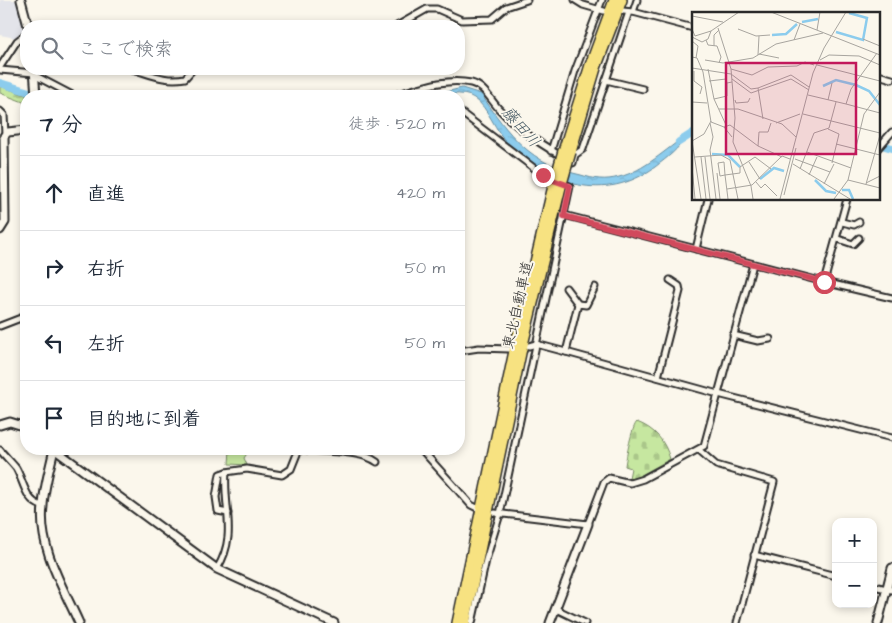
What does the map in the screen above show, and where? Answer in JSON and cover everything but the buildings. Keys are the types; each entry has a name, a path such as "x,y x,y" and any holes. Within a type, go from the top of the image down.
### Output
{"highway":[{"name":"東北自動車道","path":"458,623 516,343 590,65 614,0"},
{"name":"東北自動車道","path":"567,151 622,0"},
{"name":"東北自動車道","path":"465,623 557,186"}],"street":[{"path":"21,0 26,20"},
{"path":"408,20 427,9 437,9 462,20 492,19 506,8 527,0"},
{"path":"575,0 601,11"},
{"path":"551,151 575,71 601,11 602,0"},
{"path":"415,90 445,82 471,83 484,90 510,120 551,151 573,163 575,155 584,149 629,12 637,0"},
{"path":"629,12 692,28"},
{"path":"20,39 0,68 20,72"},
{"path":"34,75 35,90"},
{"path":"36,75 63,90"},
{"path":"148,75 159,79 178,79 185,78 188,75"},
{"path":"606,80 643,89"},
{"path":"0,111 4,115 5,134 5,222 0,230"},
{"path":"465,116 547,178 570,186 472,623"},
{"path":"5,134 20,131"},
{"path":"880,146 892,132"},
{"path":"696,249 708,200"},
{"path":"824,282 838,239 847,200"},
{"path":"564,216 892,298"},
{"path":"842,222 854,225 859,222"},
{"path":"838,239 851,244 856,243 859,238"},
{"path":"550,623 604,482 609,478 630,483 643,479 671,462 699,450 707,440 753,264"},
{"path":"658,377 680,291 679,286 670,280"},
{"path":"566,288 578,304 586,305 596,287"},
{"path":"566,352 578,304"},
{"path":"0,326 20,318"},
{"path":"733,335 758,341 770,339"},
{"path":"529,346 536,344 718,394 892,438"},
{"path":"465,350 479,348 509,349"},
{"path":"0,423 10,422 20,425"},
{"path":"0,450 15,467 29,498 34,504 42,506"},
{"path":"699,450 716,465 774,482 737,623"},
{"path":"53,455 42,506 45,542 79,623"},
{"path":"62,455 217,569 334,623"},
{"path":"228,512 217,510 216,497 220,474 248,469 282,476 295,463 298,455"},
{"path":"351,455 377,462"},
{"path":"426,455 471,505 477,508"},
{"path":"217,569 225,555 230,524 226,472"},
{"path":"497,514 588,524"},
{"path":"754,555 832,575"},
{"path":"878,623 889,589 892,568"},
{"path":"556,609 585,623"}],"shaded area":[{"path":"0,0 18,0 21,20 20,33 16,38 0,35"}],"green space":[{"path":"0,86 20,93 20,101 0,93"},
{"path":"637,422 649,428 658,436 670,459 634,479 629,478 631,468 625,466 631,436"},
{"path":"230,455 246,455 244,458 247,465 229,464"}],"water":[{"path":"462,88 481,94 511,135 522,146 548,163 563,170 590,178 609,179 628,174 646,165 687,135 680,145 655,167 636,178 616,185 597,187 578,185 559,179 541,170 524,158 503,139 479,102 465,94 465,90 454,90"}],"waterway":[{"name":"藤田川","path":"0,83 23,90"},
{"name":"藤田川","path":"679,142 692,134"},
{"name":"藤田川","path":"880,145 892,148"}],"route":[{"path":"543,175 570,186 564,216 824,282"}]}
